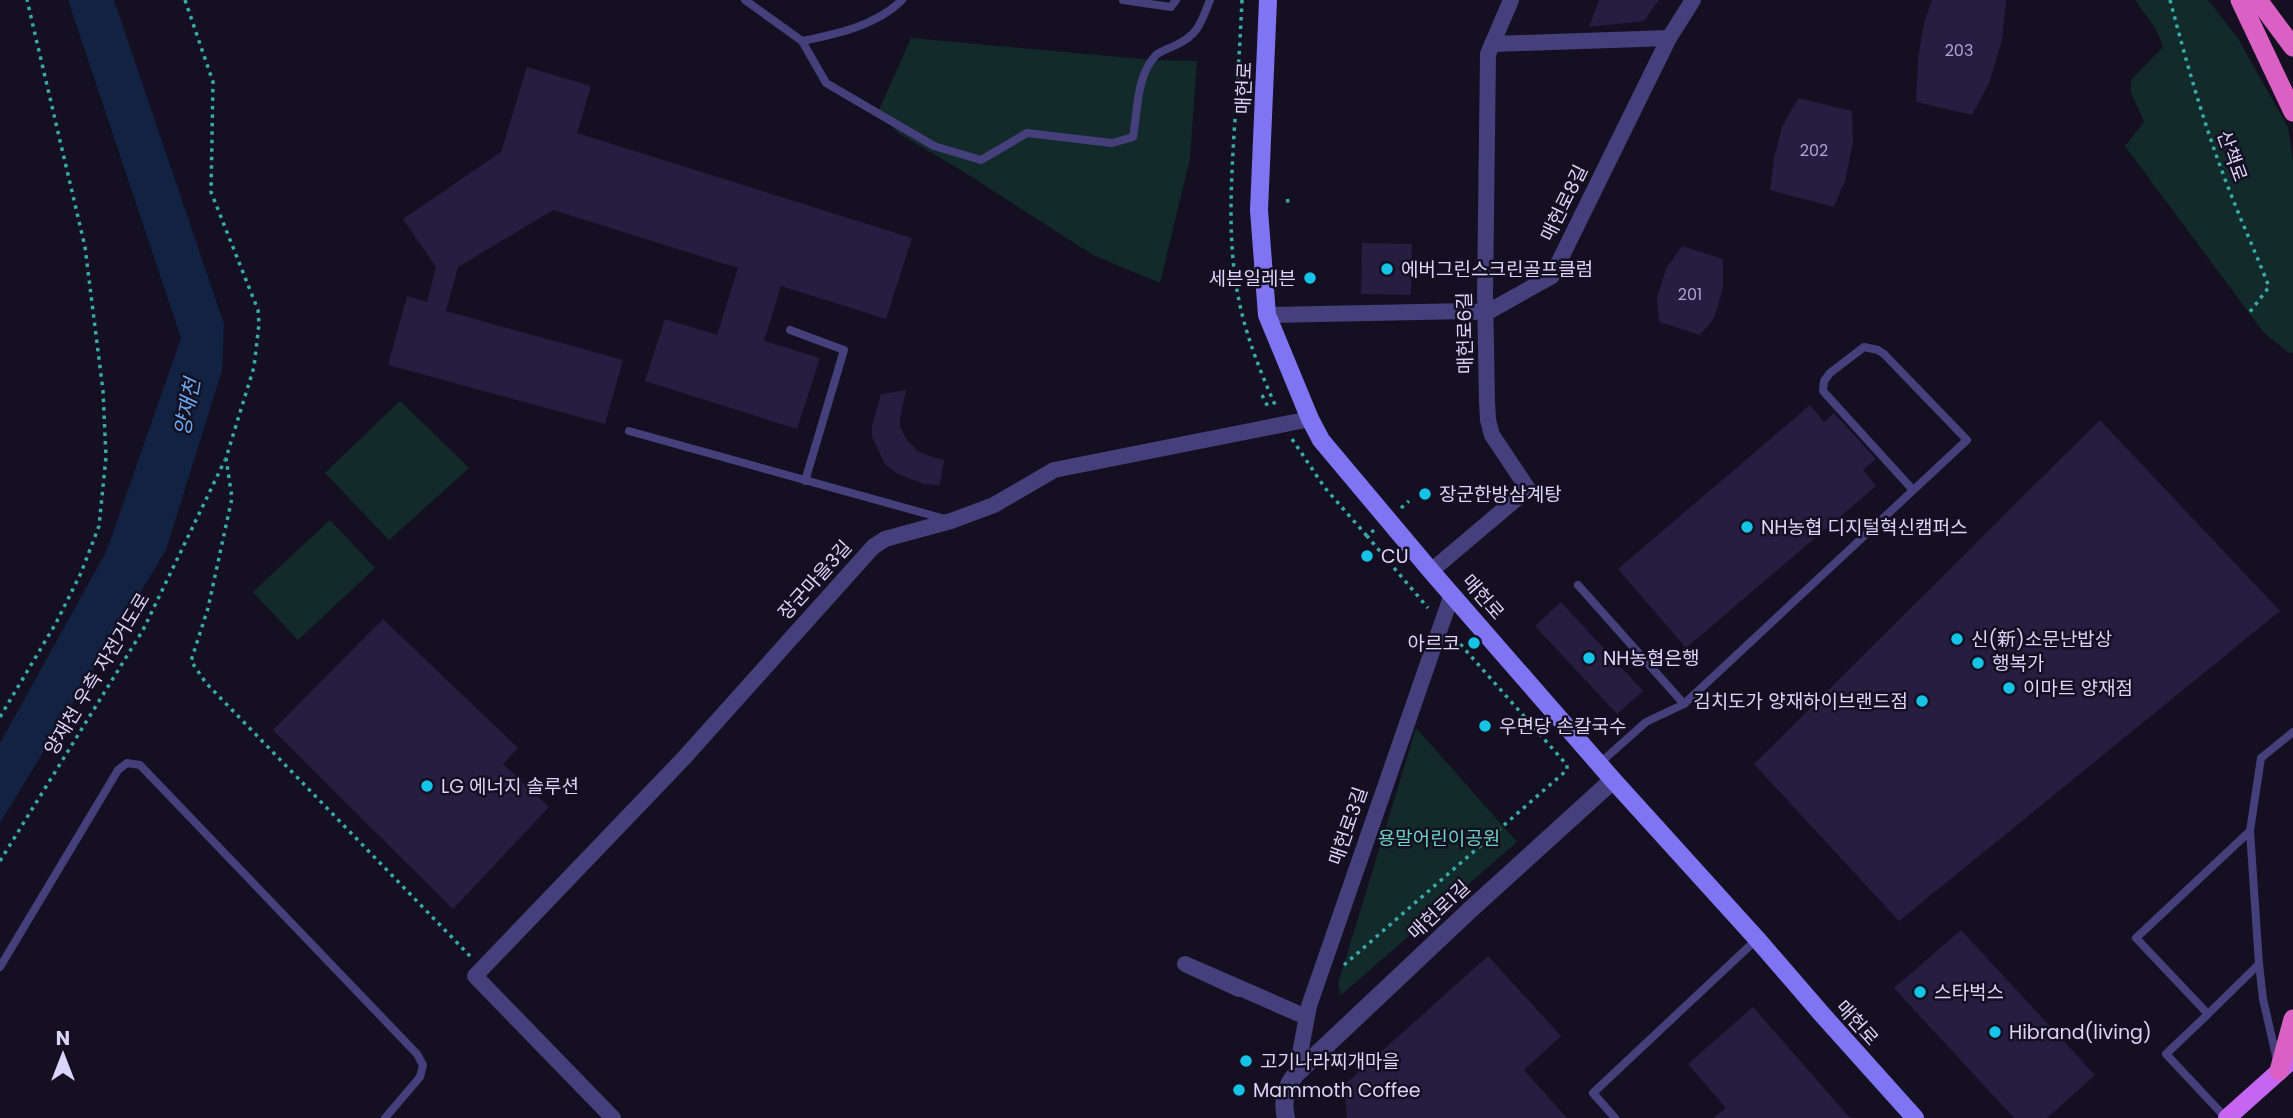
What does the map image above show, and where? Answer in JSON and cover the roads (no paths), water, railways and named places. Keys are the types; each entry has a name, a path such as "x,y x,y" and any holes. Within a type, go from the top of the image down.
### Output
{"highway":[{"path":"2240,0 2293,113"},
{"path":"2258,0 2293,47"},
{"path":"2286,1065 2293,1019"}],"main road":[{"name":"매헌로","path":"1268,0 1259,210 1268,315 1321,440 1613,780 1915,1118"},
{"path":"2227,1118 2286,1065"}],"street":[{"name":"매헌로6길","path":"1431,571 1528,489 1492,435 1488,420 1488,54 1511,0"},
{"name":"매헌로8길","path":"1486,313 1552,276 1669,38 1693,0"},
{"path":"1493,44 1669,38"},
{"path":"1268,315 1468,311 1486,313"},
{"name":"장군마을3길","path":"613,1118 479,972 683,759 873,547 885,539 951,521 994,505 1054,470 1310,419"},
{"name":"매헌로3길","path":"1296,1074 1306,1017 1452,594"},
{"name":"매헌로1길","path":"1296,1074 1613,780"},
{"path":"1185,964 1306,1017"},
{"path":"1285,1116 1285,1094 1296,1074"}],"lane":[{"path":"745,0 802,41 826,83 934,146 981,160 1027,133 1112,143 1133,137 1138,111 1138,90 1149,68 1157,54 1197,32 1210,0"},
{"path":"802,41 846,32 893,9 902,0"},
{"path":"1123,0 1171,6 1176,0"},
{"path":"790,330 844,350 805,481"},
{"path":"1600,763 1646,722 1684,704 1967,440 1884,354 1864,347 1830,373 1824,381 1823,391 1913,490"},
{"path":"629,431 951,521"},
{"path":"1578,585 1684,704"},
{"path":"2286,1065 2263,999 2250,831 2261,758 2293,732"},
{"path":"0,967 118,771 127,763 140,765 417,1054 422,1065 420,1077 385,1118"},
{"path":"2208,1014 2136,938 2250,831"},
{"path":"1615,1118 1593,1093 1757,939"},
{"path":"2227,1118 2166,1054 2259,964"}],"water":[{"name":"양재천","path":"68,0 114,0 224,324 222,370 166,550 0,823 0,743 107,550 181,338"}],"place":[{"name":"에버그린스크린골프클럼","path":"1387,269"},
{"name":"세븐일레븐","path":"1310,278"},
{"name":"장군한방삼계탕","path":"1425,494"},
{"name":"NH농협 디지털혁신캠퍼스","path":"1747,527"},
{"name":"CU","path":"1367,556"},
{"name":"신(新)소문난밥상","path":"1957,639"},
{"name":"아르코","path":"1474,643"},
{"name":"NH농협은행","path":"1589,658"},
{"name":"행복가","path":"1978,663"},
{"name":"이마트 양재점","path":"2009,688"},
{"name":"김치도가 양재하이브랜드점","path":"1922,701"},
{"name":"우면당 손칼국수","path":"1485,726"},
{"name":"LG 에너지 솔루션","path":"427,786"},
{"name":"스타벅스","path":"1920,992"},
{"name":"Hibrand(living)","path":"1995,1032"},
{"name":"고기나라찌개마을","path":"1246,1061"},
{"name":"Mammoth Coffee","path":"1239,1090"}],"park label":[{"name":"용말어린이공원","path":"1439,838"}]}
